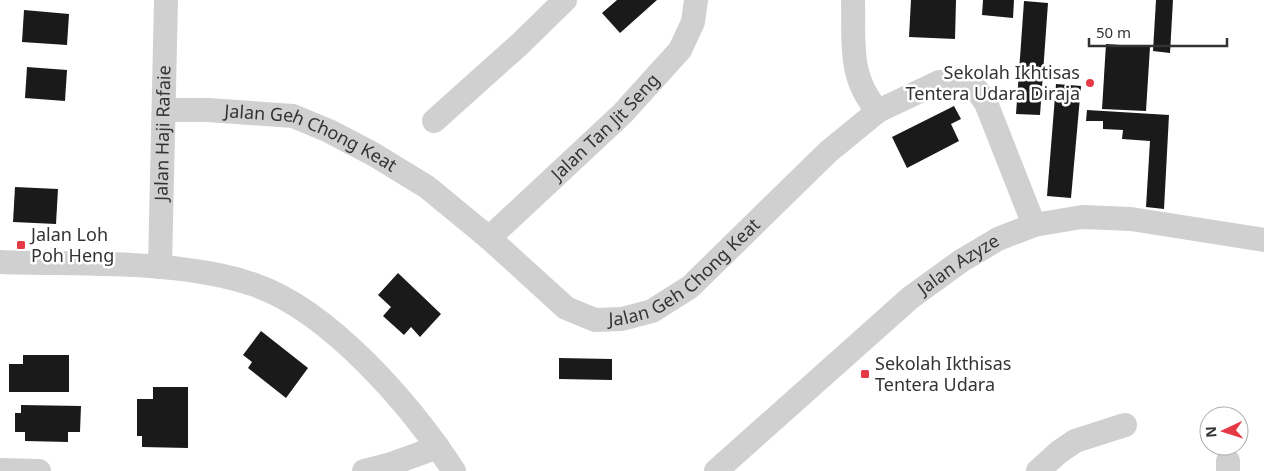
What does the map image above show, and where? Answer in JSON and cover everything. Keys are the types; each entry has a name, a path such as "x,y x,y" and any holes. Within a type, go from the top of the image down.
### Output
{"street":[{"name":"Jalan Haji Rafaie","path":"160,267 166,0"},
{"path":"434,121 520,44 565,0"},
{"name":"Jalan Tan Jit Seng","path":"489,238 622,114 680,50 693,22 696,0"},
{"path":"853,0 855,70 867,99 878,111"},
{"name":"Jalan Geh Chong Keat","path":"165,110 208,110 293,116 329,131 427,187 489,238 566,308 595,320 622,319 652,310 690,287 828,152 878,111 939,82 959,82 974,86 986,103 1034,225"},
{"name":"Jalan Azyze","path":"716,471 910,298 961,261 998,239 1034,225 1082,217 1131,219 1264,240"},
{"path":"0,262 160,267 217,276 255,285 287,300 316,317 354,351 438,447 454,471"},
{"path":"1038,471 1058,452 1075,440 1125,425"},
{"path":"364,471 391,464 438,447"},
{"path":"0,470 39,471"}],"building":[{"path":"617,0 657,0 620,33 602,13"},
{"path":"911,0 956,0 955,39 909,37"},
{"path":"983,0 1014,0 1013,18 982,15"},
{"path":"1156,0 1173,0 1170,53 1153,51"},
{"path":"1024,1 1048,3 1040,115 1016,114"},
{"path":"24,10 69,14 67,45 22,42"},
{"path":"1106,44 1150,47 1146,111 1102,109"},
{"path":"27,67 67,70 65,101 25,98"},
{"path":"1056,84 1081,86 1071,198 1047,196"},
{"path":"954,106 961,119 951,124 959,141 907,168 892,137"},
{"path":"1087,110 1169,115 1164,209 1146,207 1150,141 1122,139 1123,130 1103,129 1103,121 1086,121"},
{"path":"15,187 58,189 56,224 13,222"},
{"path":"398,273 441,314 420,337 411,327 404,335 383,316 391,307 378,295"},
{"path":"261,331 308,368 286,398 248,368 252,362 243,355"},
{"path":"23,355 69,355 69,392 9,392 9,364 23,364"},
{"path":"559,358 612,359 612,380 559,379"},
{"path":"153,387 188,387 188,448 142,447 142,436 137,436 137,399 153,399"},
{"path":"21,405 81,406 80,432 68,432 68,442 25,441 25,432 15,432 15,413 21,413"}],"place":[{"name":"Sekolah Ikhtisas Tentera Udara Diraja","path":"1090,83"},
{"name":"Jalan Loh Poh Heng","path":"21,245"},
{"name":"Sekolah Ikthisas Tentera Udara","path":"865,374"}]}
